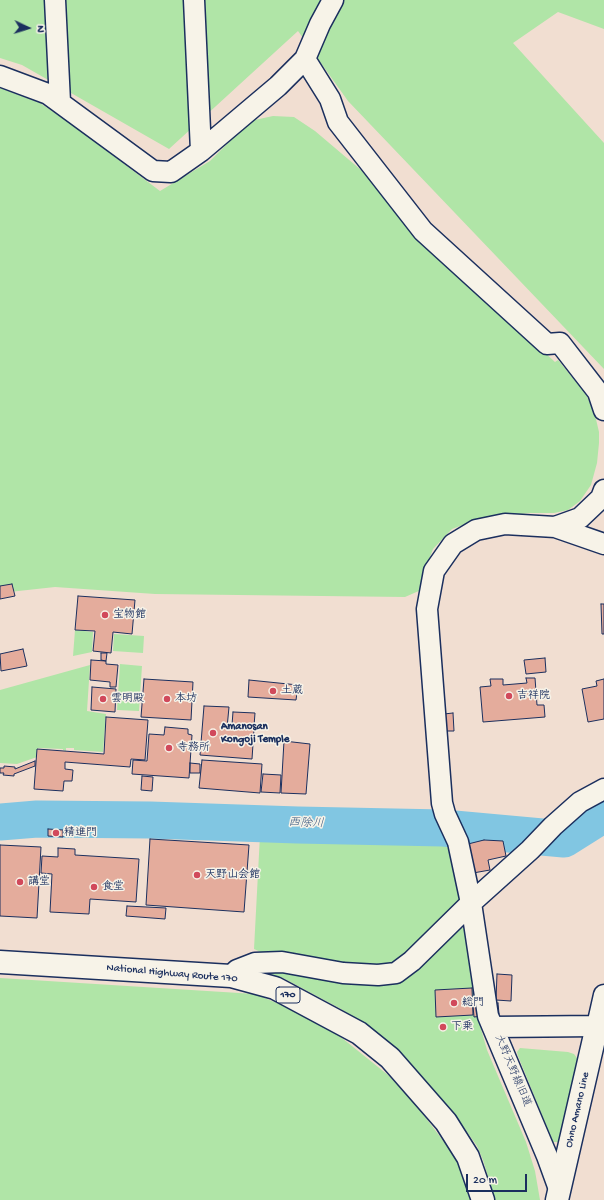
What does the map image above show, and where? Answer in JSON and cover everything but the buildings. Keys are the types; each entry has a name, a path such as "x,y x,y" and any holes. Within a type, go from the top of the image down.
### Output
{"main road":[{"name":"National Highway Route 170","path":"0,962 231,976 275,988 359,1033 390,1058 446,1122 468,1157 483,1200"},
{"name":"Ohno Amano Line","path":"558,1194 601,1026"}],"street":[{"path":"55,0 60,102"},
{"path":"194,0 201,151"},
{"path":"0,76 48,94 153,171 171,172 201,151 278,86 305,59 320,24 333,0"},
{"path":"305,59 330,99 338,122 423,231 547,344 560,343 598,392 604,410"},
{"path":"555,527 580,518 601,498 604,490"},
{"path":"493,1027 488,1016 471,903 458,842 445,814 442,802 427,609 434,571 453,544 476,530 505,524 555,527 604,544"},
{"path":"231,976 237,970 255,963 282,962 343,974 378,975 396,973 412,961 471,903 530,850 553,826 580,802 604,789"},
{"path":"601,1026 604,995"},
{"name":"大野天野線旧道","path":"558,1194 547,1156 493,1027 601,1026"}],"green space":[{"path":"0,0 604,0 604,29 558,12 513,43 604,143 604,369 348,101 298,31 169,149 22,65 0,58"},
{"path":"0,88 40,103 67,121 160,191 210,161 250,121 273,116 294,117 315,131 361,170 420,238 555,362 558,360 586,394 595,415 599,432 599,443 597,463 591,485 580,501 568,510 554,513 496,516 468,523 452,529 433,549 425,570 421,590 405,597 155,594 55,587 0,593"},
{"path":"75,630 93,632 92,652 73,656"},
{"path":"114,634 144,636 143,653 113,651"},
{"path":"120,664 142,666 139,711 117,710"},
{"path":"90,665 87,711 106,714 103,752 74,750 74,748 66,748 66,751 63,749 38,748 37,757 17,764 0,763 0,690"},
{"path":"428,832 452,853 460,903 438,928 391,966 366,968 265,954 254,949 260,835 273,833"},
{"path":"460,928 465,929 481,1029 487,1050 526,1142 535,1171 540,1200 495,1200 483,1160 477,1146 457,1118 427,1083 362,1023 341,1009 283,978 262,972 262,969 374,983 447,939"},
{"path":"0,978 255,994 301,1013 337,1034 388,1075 416,1105 457,1159 464,1174 470,1200 0,1200"},
{"path":"520,1048 568,1052 574,1054 577,1058 560,1140 558,1142 553,1142 518,1056 517,1052"}],"waterway":[{"name":"西除川","path":"0,822 37,819 150,820 443,828 564,839 604,814"}],"place":[{"name":"宝物館","path":"105,615"},
{"name":"土蔵","path":"273,691"},
{"name":"吉祥院","path":"509,696"},
{"name":"雲明殿","path":"103,699"},
{"name":"本坊","path":"167,699"},
{"name":"Amanosan Kongoji Temple","path":"213,733"},
{"name":"寺務所","path":"169,748"},
{"name":"精進門","path":"56,833"},
{"name":"天野山会館","path":"197,875"},
{"name":"講堂","path":"20,882"},
{"name":"食堂","path":"94,887"},
{"name":"総門","path":"454,1003"},
{"name":"下乗","path":"443,1027"}]}
